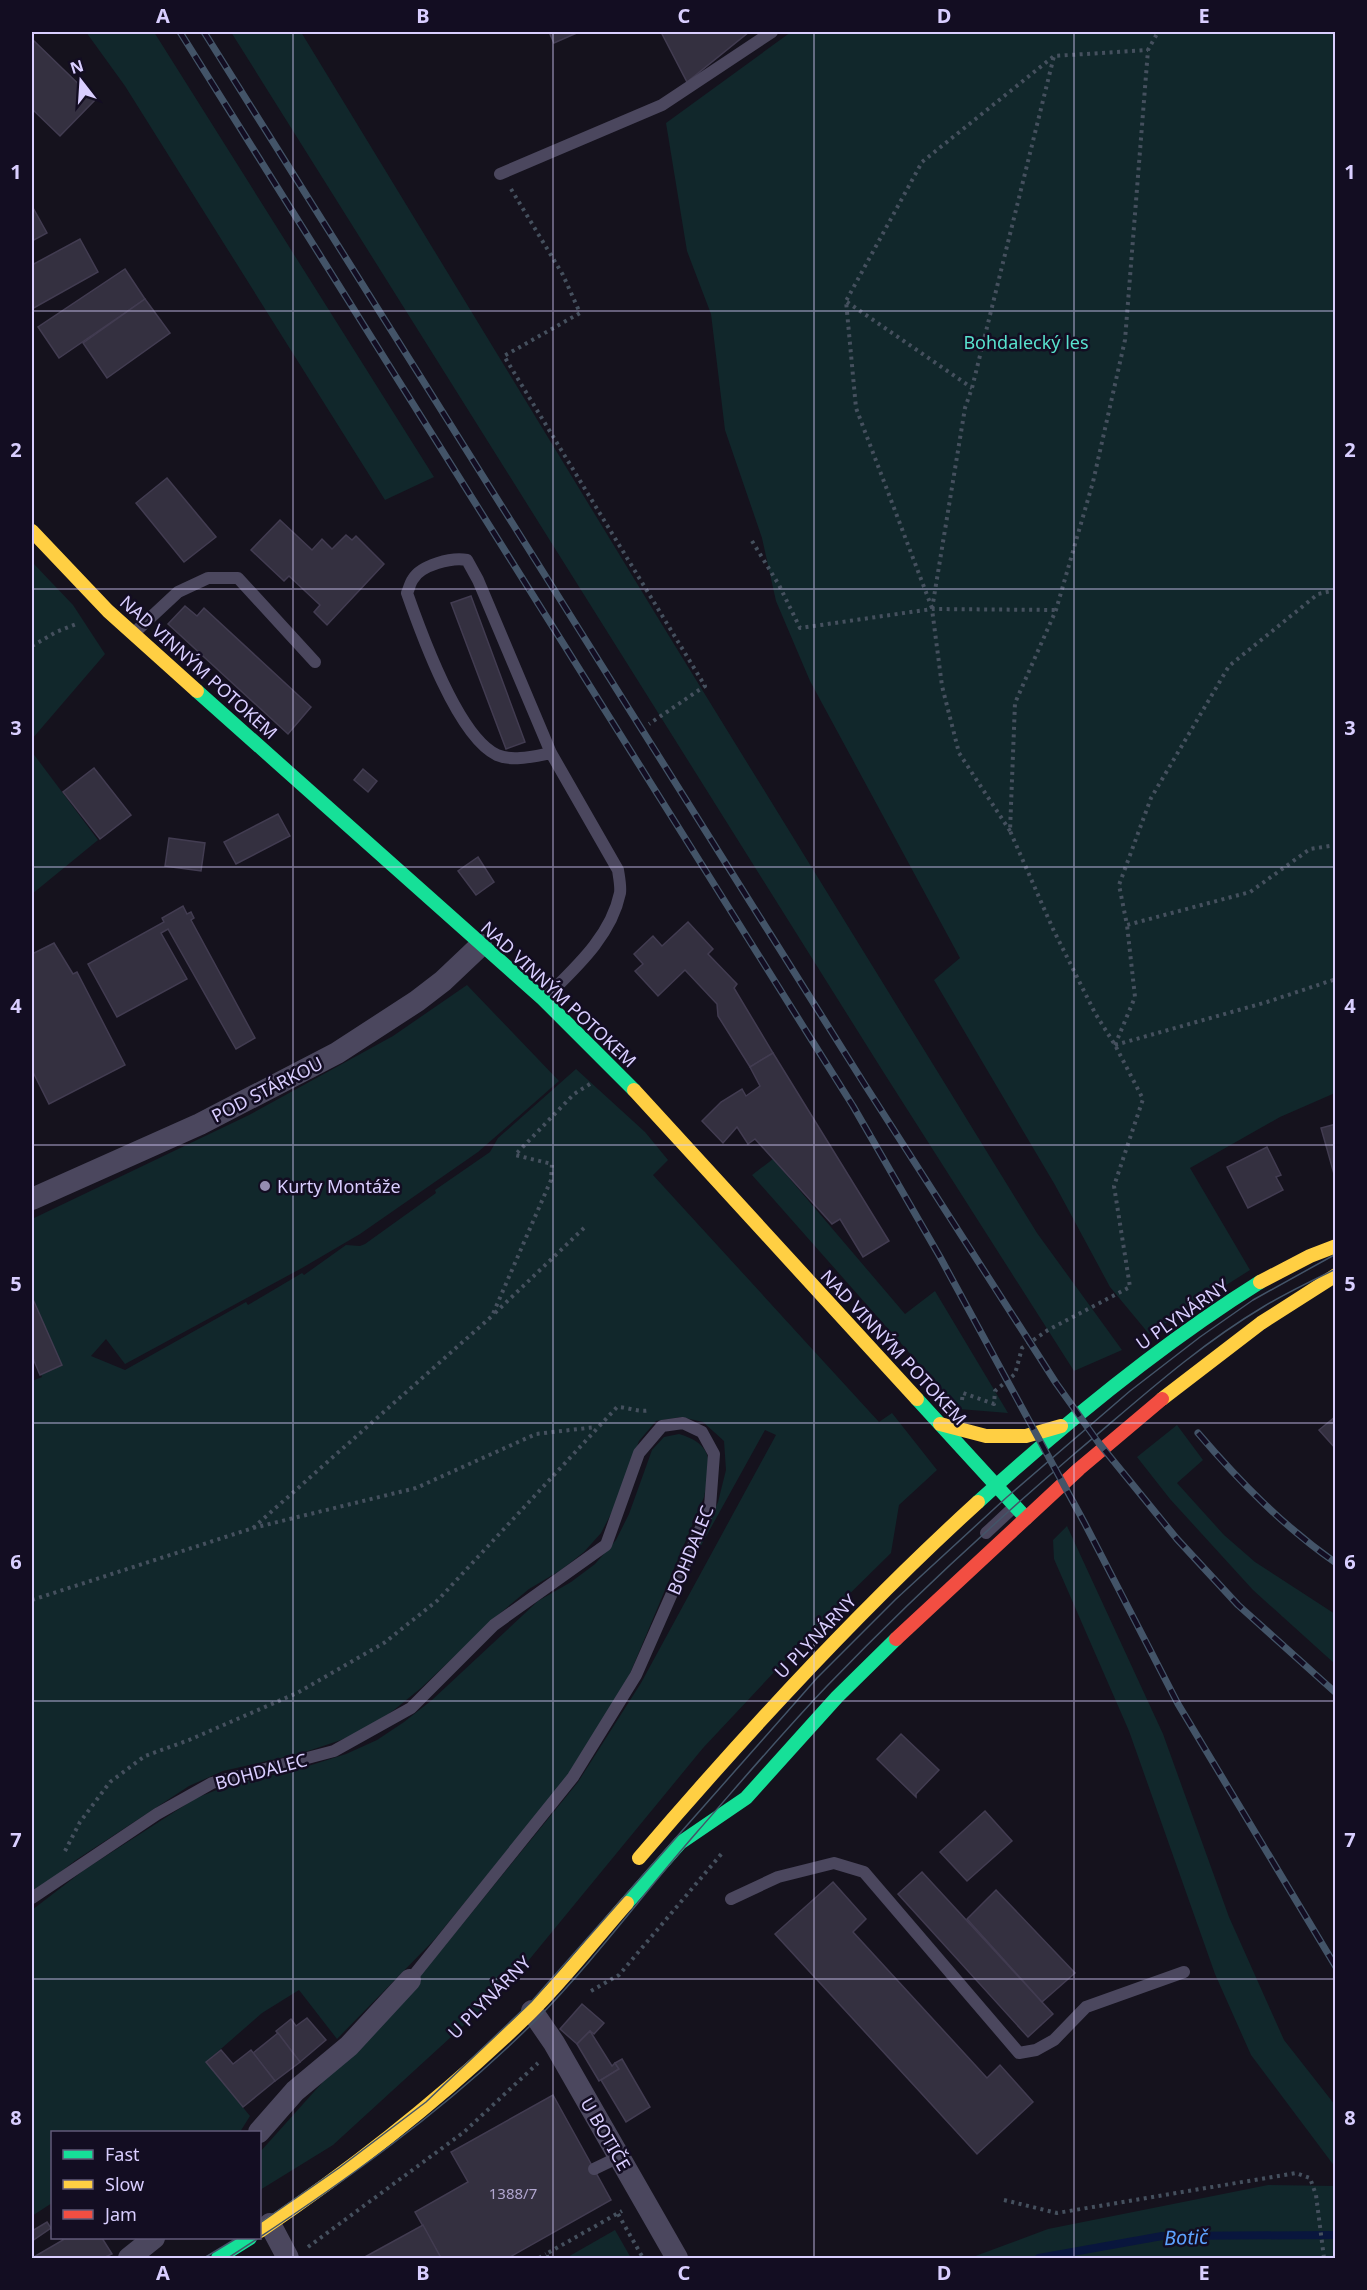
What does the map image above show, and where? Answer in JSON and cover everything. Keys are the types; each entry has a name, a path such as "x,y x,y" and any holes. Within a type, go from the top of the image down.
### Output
{"street":[{"name":"NAD VINNÝM POTOKEM","path":"32,531 108,611 543,999 614,1069 996,1486 1019,1502 1026,1518"},
{"name":"POD STÁRKOU","path":"32,1199 200,1124 337,1053 417,1001 443,981 481,945"},
{"name":"U PLYNÁRNY","path":"627,1872 681,1807 796,1680 917,1558 996,1486 1112,1387 1199,1322 1261,1281 1301,1259 1335,1246"},
{"name":"U PLYNÁRNY","path":"265,2228 328,2185 435,2101 532,2011 680,1843 747,1798 837,1697 915,1620 1079,1469 1147,1410 1261,1323 1335,1275"},
{"path":"940,1424 986,1436 1026,1436 1068,1424"},
{"name":"BOHDALEC","path":"261,2131 295,2091 349,2046 410,1980"},
{"name":"U BOTIČE","path":"532,2011 554,2043 677,2259"},
{"name":"U PLYNÁRNY","path":"393,2134 417,2095"},
{"path":"265,2228 295,2255"},
{"path":"129,2259 153,2239"},
{"path":"218,2259 248,2244"}],"lane":[{"path":"500,174 662,105 772,32"},
{"path":"543,999 586,956 613,916 620,891 618,870 551,753 478,580 467,560 455,558 423,569 413,578 407,593 424,639 454,705 479,743 498,756 526,758 551,753"},
{"path":"133,633 178,592 208,578 238,578 315,662"},
{"path":"1243,1321 1261,1308 1335,1269"},
{"name":"BOHDALEC","path":"32,1898 157,1814 212,1783 334,1751 411,1708 494,1625 606,1545 639,1453 662,1426 683,1423 702,1432 714,1454 710,1507 636,1675 573,1777 410,1980"},
{"path":"980,1538 1019,1502"},
{"path":"700,1829 731,1794"},
{"path":"731,1899 778,1876 834,1863 864,1872 1019,2052 1036,2050 1054,2040 1086,2007 1184,1972"},
{"path":"594,2169 619,2157"}],"path":[{"path":"1010,831 1015,703 1056,610 1093,482 1125,340 1148,50 1158,32"},
{"path":"995,1391 1015,1374 1022,1348 1056,1325 1130,1287 1114,1186 1143,1099 1115,1045 1095,1013 1053,929 1010,831 959,753 942,686 932,609 856,408 846,301 922,162 1054,56 1148,50"},
{"path":"932,609 965,408 1054,56"},
{"path":"500,174 563,275 580,313 504,357 705,686 649,724"},
{"path":"846,301 972,387"},
{"path":"752,541 779,585 800,628 881,614 932,609 1056,610"},
{"path":"1115,1045 1136,997 1127,925 1119,885 1151,798 1229,666 1318,594 1335,590"},
{"path":"32,646 56,632 108,611"},
{"path":"1127,925 1250,892 1310,849 1335,844"},
{"path":"1115,1045 1267,1002 1335,979"},
{"path":"492,1316 552,1180 552,1164 515,1155 573,1094 614,1069"},
{"path":"253,1528 492,1316 585,1227"},
{"path":"47,1887 80,1822 110,1782 145,1756 189,1740 297,1693 384,1643 438,1600 617,1407 628,1407 645,1412 654,1409"},
{"path":"32,1600 253,1528 416,1488 536,1434 598,1427"},
{"path":"295,2255 464,2132 532,2070 554,2043"},
{"path":"1004,2200 1057,2213 1296,2174 1310,2178 1316,2195 1324,2259"},
{"path":"539,2259 547,2257 644,2199"},
{"path":"618,2214 643,2259"}],"green space":[{"path":"86,32 154,32 434,477 385,500 125,86"},
{"path":"231,32 301,32 669,636 1037,1233 1122,1350 1074,1371 884,1073"},
{"name":"Bohdalecký les","path":"791,32 1335,32 1335,1093 1280,1117 1190,1168 1250,1270 1149,1334 1110,1287 1055,1185 934,980 960,958 810,681 776,601 762,538 725,430 711,314 687,251 666,123"},
{"path":"32,562 73,605 105,654 32,739"},
{"path":"32,752 98,840 32,894"},
{"path":"467,985 559,1081 478,1152 360,1234 125,1364 106,1339 91,1356 125,1370 246,1302 248,1305 302,1273 304,1275 346,1245 365,1244 436,1193 435,1190 490,1152 498,1138 576,1069 645,1132 668,1160 653,1175 879,1422 892,1413 937,1470 899,1505 891,1553 823,1620 703,1748 510,1983 333,2145 261,2189 261,2151 443,1948 578,1782 641,1683 776,1435 765,1430 693,1560 718,1502 726,1470 724,1441 703,1422 681,1417 656,1421 639,1441 615,1506 601,1533 584,1552 561,1570 529,1589 394,1710 369,1727 341,1740 302,1753 223,1771 189,1786 76,1860 32,1894 32,1381 42,1377 32,1356 32,1219 249,1115 393,1036"},
{"path":"773,1159 905,1314 935,1291 1008,1413 959,1409 752,1175"},
{"path":"1177,1425 1203,1460 1177,1483 1224,1535 1255,1562 1335,1614 1335,1664 1253,1590 1170,1499 1137,1457"},
{"path":"679,1434 700,1444 705,1450 709,1466 704,1497 629,1676 568,1776 434,1940 337,2039 299,1990 262,2013 206,2062 250,2116 241,2131 51,2131 51,2204 32,2216 32,1910 84,1870 196,1798 227,1786 305,1767 346,1754 377,1740 404,1722 432,1700 538,1601 571,1582 595,1564 616,1540 629,1514 652,1450 664,1437"},
{"path":"1067,1526 1163,1734 1229,1917 1284,2040 1335,2105 1335,2167 1251,2055 1215,1974 1129,1731 1054,1559 1053,1540"},
{"path":"1268,2185 1335,2186 1335,2258 970,2258 1048,2229"},
{"path":"615,2230 631,2258 566,2258"}],"building":[{"path":"549,32 579,32 554,43"},
{"path":"661,32 749,32 687,82"},
{"path":"32,39 95,100 60,136 32,109"},
{"path":"32,206 47,233 32,241"},
{"path":"80,239 98,272 32,309 32,265"},
{"path":"125,269 145,299 59,358 38,327"},
{"path":"145,299 170,333 107,378 83,343"},
{"path":"167,478 216,537 184,562 136,503"},
{"path":"280,520 312,550 322,539 332,549 346,535 352,540 356,536 384,564 327,625 314,612 320,605 289,576 284,581 251,550"},
{"path":"471,596 525,742 506,749 451,603"},
{"path":"185,606 197,616 204,608 311,707 288,734 168,624"},
{"path":"94,768 131,815 100,839 63,792"},
{"path":"363,769 377,781 368,792 354,780"},
{"path":"278,814 290,836 236,864 224,842"},
{"path":"169,838 205,843 201,871 165,866"},
{"path":"478,857 494,882 476,895 458,871"},
{"path":"183,906 187,914 191,912 194,918 191,920 255,1038 236,1049 168,929 161,933 187,979 117,1017 88,964 164,922 162,918"},
{"path":"688,922 713,949 708,954 737,984 734,988 773,1053 750,1067 718,1016 717,1004 685,970 658,996 635,971 643,964 634,954 653,936 662,946"},
{"path":"54,943 73,974 77,972 125,1065 49,1104 32,1070 32,954"},
{"path":"773,1053 889,1241 863,1257 840,1219 832,1224 755,1139 748,1144 737,1127 723,1143 702,1121 721,1102 742,1089 746,1096 760,1086 750,1067"},
{"path":"1336,1124 1336,1173 1334,1174 1321,1128"},
{"path":"1267,1147 1281,1175 1276,1177 1283,1190 1248,1208 1227,1167"},
{"path":"32,1297 62,1365 40,1375 32,1356"},
{"path":"1336,1416 1336,1449 1319,1430"},
{"path":"901,1734 939,1770 916,1794 916,1797 877,1759"},
{"path":"985,1811 1012,1841 967,1881 940,1852"},
{"path":"922,1872 1053,2014 1028,2037 898,1894"},
{"path":"833,1882 866,1919 853,1932 987,2078 1000,2065 1033,2102 977,2154 775,1934"},
{"path":"996,1890 1075,1973 1042,2002 967,1919"},
{"path":"582,2004 604,2023 594,2034 590,2031 577,2044 560,2029"},
{"path":"307,2018 326,2040 300,2062 276,2031 291,2019 296,2026"},
{"path":"590,2031 612,2066 615,2063 619,2069 599,2081 577,2044"},
{"path":"278,2033 300,2062 275,2081 253,2053"},
{"path":"221,2050 233,2064 251,2050 275,2081 243,2107 206,2062"},
{"path":"622,2059 650,2107 626,2122 601,2080 619,2069 615,2063"},
{"path":"553,2095 611,2200 508,2258 441,2258 415,2212 468,2182 451,2152"},
{"path":"47,2222 51,2228 32,2241 32,2231"},
{"path":"423,2225 441,2258 363,2258"},
{"path":"103,2239 112,2254 103,2258 32,2258 63,2240"}],"waterway":[{"name":"Botič","path":"1039,2258 1162,2236 1336,2235"}],"tram line":[{"path":"261,2222 339,2168 426,2102 531,2002 817,1678 896,1599 1007,1497 1130,1391 1200,1337 1253,1300 1336,1254"},
{"path":"261,2236 388,2147 501,2054 557,1998 697,1832 810,1704 856,1656 1010,1510 1142,1397 1213,1340 1272,1302 1336,1269"},
{"path":"204,2258 235,2239"},
{"path":"228,2258 256,2239"}],"railway":[{"path":"180,32 853,1106 940,1257 1084,1522 1178,1704 1336,1967"},
{"path":"204,32 865,1085 1056,1383 1098,1442 1177,1539 1238,1605 1336,1693"},
{"path":"1198,1433 1263,1502 1298,1534 1336,1563"}],"traffic: fast":[{"path":"197,691 543,999 634,1090"},
{"path":"978,1502 1114,1386 1222,1306 1260,1282"},
{"path":"917,1399 1026,1518"},
{"path":"627,1903 680,1843 746,1798 837,1697 896,1639"},
{"path":"218,2258 248,2239"}],"traffic: slow":[{"path":"32,531 108,611 197,691"},
{"path":"634,1090 917,1399"},
{"path":"1260,1282 1310,1256 1336,1246"},
{"path":"1162,1399 1261,1323 1336,1275"},
{"path":"940,1424 986,1436 1026,1436 1061,1426"},
{"path":"639,1858 803,1674 889,1586 978,1502"},
{"path":"261,2230 366,2155 499,2043 568,1973 627,1903"}],"traffic: jam":[{"path":"896,1639 1079,1469 1162,1399"}],"place":[{"name":"Kurty Montáže","path":"265,1186"}]}
